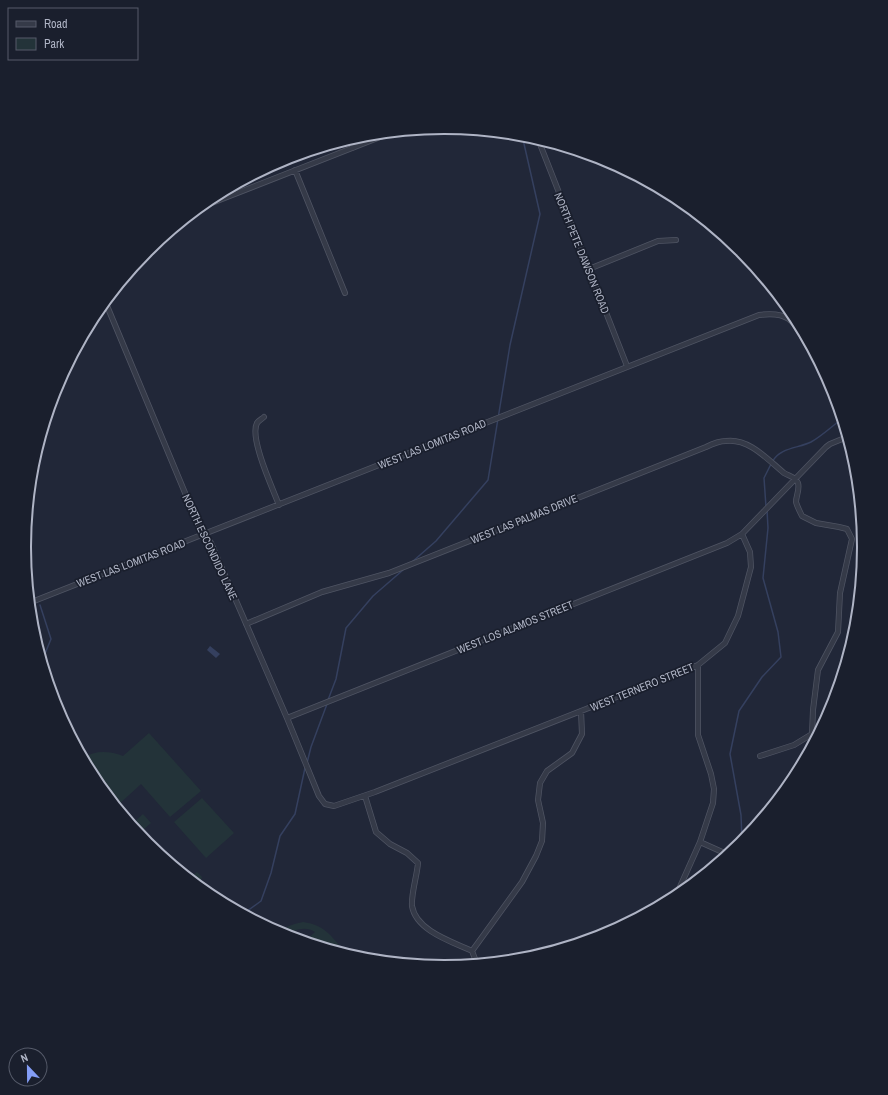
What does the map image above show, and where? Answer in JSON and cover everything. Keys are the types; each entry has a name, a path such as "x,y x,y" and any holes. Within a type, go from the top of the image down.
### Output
{"street":[{"path":"226,197 372,141"},
{"name":"NORTH PETE DAWSON ROAD","path":"541,146 627,366"},
{"path":"295,170 345,293"},
{"path":"589,269 658,241 676,240"},
{"name":"NORTH ESCONDIDO LANE","path":"108,308 198,524 211,543 319,796 325,804 334,806"},
{"name":"WEST LAS LOMITAS ROAD","path":"35,601 749,318 768,314 783,315 787,318"},
{"path":"264,417 257,423 255,430 258,449 279,505"},
{"path":"742,534 795,478 830,444 842,439"},
{"name":"WEST LAS PALMAS DRIVE","path":"246,624 322,592 388,573 721,441 738,441 747,444 786,474 795,478"},
{"path":"795,478 799,485 796,502 802,516 816,523 847,529 852,539 840,593 838,632 818,670 813,710 814,730"},
{"name":"WEST TERNERO STREET","path":"334,806 364,796 698,665 725,643 738,616 751,568 750,552 742,534"},
{"name":"WEST LOS ALAMOS STREET","path":"287,718 727,543 742,534"},
{"path":"681,885 700,842 713,803 714,790 698,735 698,665"},
{"path":"472,951 522,882 536,856 542,841 543,823 538,800 540,783 547,771 572,753 582,734 582,711"},
{"path":"760,756 794,745 810,738"},
{"path":"364,796 376,832 390,844 407,853 418,863 412,906 416,917 425,927 472,951 475,960"},
{"path":"700,842 723,852"}],"green space":[{"path":"149,733 201,791 170,817 141,784 120,804 87,756 103,752 123,756"},
{"path":"202,798 234,833 206,858 174,822"},
{"path":"143,814 151,823 143,830 135,822"},
{"path":"197,872 202,877 201,881 193,875"},
{"path":"303,922 318,926 328,933 340,947 308,938 315,932 308,929 300,929 293,932 285,928"}],"water":[{"path":"210,646 220,654 216,658 207,650"}],"waterway":[{"path":"412,562 436,541 488,480 510,345 540,214 524,142"},
{"path":"773,461 780,453 815,440 837,423"},
{"path":"766,507 764,478 771,464"},
{"path":"742,834 741,815 730,754 739,711 762,677 781,657 778,632 763,578 768,528 767,510"},
{"path":"328,700 336,679 346,628 373,596 403,570"},
{"path":"40,605 51,639 45,654"},
{"path":"307,763 311,747 327,704"},
{"path":"248,911 261,901 271,873 280,836 295,814 305,768"}]}
